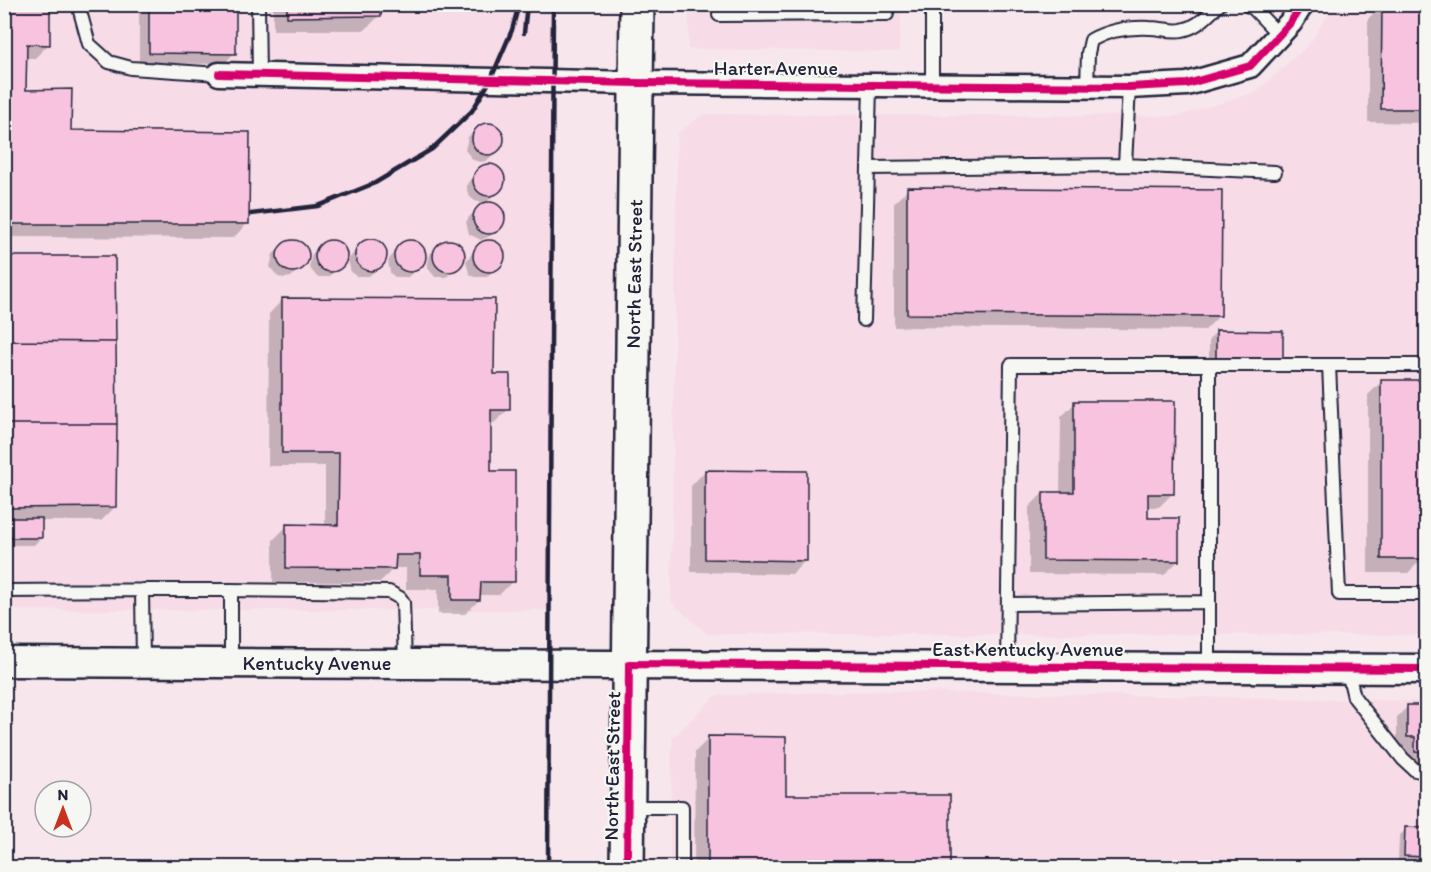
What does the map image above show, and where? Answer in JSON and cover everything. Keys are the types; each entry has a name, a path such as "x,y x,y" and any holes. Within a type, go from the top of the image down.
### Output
{"main road":[{"name":"North East Street","path":"627,867 637,4"}],"street":[{"name":"Harter Avenue","path":"219,74 636,83 1087,87 1187,84 1250,66 1291,22 1302,4"},
{"name":"Kentucky Avenue","path":"4,662 629,664"},
{"name":"East Kentucky Avenue","path":"629,664 1426,669"}],"lane":[{"path":"78,4 89,44 109,62 131,68 219,74"},
{"path":"258,4 259,75"},
{"path":"720,4 719,15 887,14 888,4"},
{"path":"932,4 932,86"},
{"path":"1087,87 1088,53 1091,40 1111,31 1183,30 1202,22 1220,4"},
{"path":"1246,4 1279,34"},
{"path":"864,320 870,85"},
{"path":"1125,165 1129,87"},
{"path":"868,168 1125,165 1275,172"},
{"path":"1007,665 1011,364 1426,364"},
{"path":"1209,364 1209,667"},
{"path":"1329,364 1339,594 1426,594"},
{"path":"142,590 143,663"},
{"path":"231,590 231,663"},
{"path":"4,591 389,592 396,594 403,602 405,664"},
{"path":"1008,604 1208,602"},
{"path":"1347,668 1354,697 1403,759 1414,770 1426,772"},
{"path":"628,807 682,807 682,867"}],"shaded area":[{"path":"4,5 551,5 550,610 5,610"},
{"path":"689,5 902,5 899,52 688,49"},
{"path":"1334,5 1426,5 1426,635 707,634 671,602 677,133 704,114 1177,116 1256,92 1310,43"},
{"path":"880,691 1426,701 1426,867 670,868 672,738 716,695"}],"building":[{"path":"4,4 50,4 50,45 27,44 26,90 72,89 71,130 250,132 249,224 4,224"},
{"path":"149,4 236,4 236,54 149,53"},
{"path":"287,4 381,4 381,16 287,17"},
{"path":"1382,4 1426,4 1426,109 1381,109"},
{"path":"488,123 500,127 504,139 500,151 488,155 476,151 472,139 476,127"},
{"path":"489,164 501,168 505,180 501,192 489,196 477,192 473,180 477,168"},
{"path":"907,187 1222,190 1221,316 907,314"},
{"path":"489,202 500,207 505,218 500,229 489,234 478,229 473,218 478,207"},
{"path":"371,239 382,244 387,255 382,266 371,271 360,266 355,255 360,244"},
{"path":"293,240 304,245 309,256 304,267 293,272 282,267 277,256 282,245"},
{"path":"331,240 342,245 347,256 342,267 331,272 320,267 315,256 320,245"},
{"path":"410,240 421,245 426,256 421,267 410,272 399,267 394,256 399,245"},
{"path":"449,240 460,245 465,256 460,267 449,272 438,267 433,256 438,245"},
{"path":"489,240 500,245 505,256 500,267 489,272 478,267 473,256 478,245"},
{"path":"4,256 115,256 116,342 4,341"},
{"path":"282,298 495,299 494,374 510,374 510,410 491,410 491,471 515,471 515,582 481,582 480,600 452,600 452,575 420,575 420,555 396,555 395,569 286,568 286,524 338,525 339,453 282,453"},
{"path":"1216,330 1283,331 1283,363 1216,363"},
{"path":"4,341 116,342 117,424 4,424"},
{"path":"1381,380 1425,380 1424,559 1381,559"},
{"path":"1074,401 1175,401 1174,494 1148,494 1148,518 1179,518 1179,561 1043,560 1043,492 1074,492"},
{"path":"4,424 117,424 116,507 4,508"},
{"path":"705,470 807,471 807,561 705,559"},
{"path":"7,518 42,518 42,538 4,538 4,524 7,524"},
{"path":"1407,705 1426,705 1426,753 1415,752 1415,737 1407,737"},
{"path":"708,736 786,737 786,795 950,795 950,868 708,868"},
{"path":"1405,827 1426,828 1426,857 1404,856"}],"railway":[{"path":"251,214 318,206 375,183 432,149 472,111 490,81 512,30 519,4"},
{"path":"524,33 527,4"},
{"path":"548,868 553,4"}],"cycle path":[{"path":"219,74 636,83 1129,87 1187,84 1250,66 1291,22 1302,4"},
{"path":"627,868 629,664 1426,669"}]}
